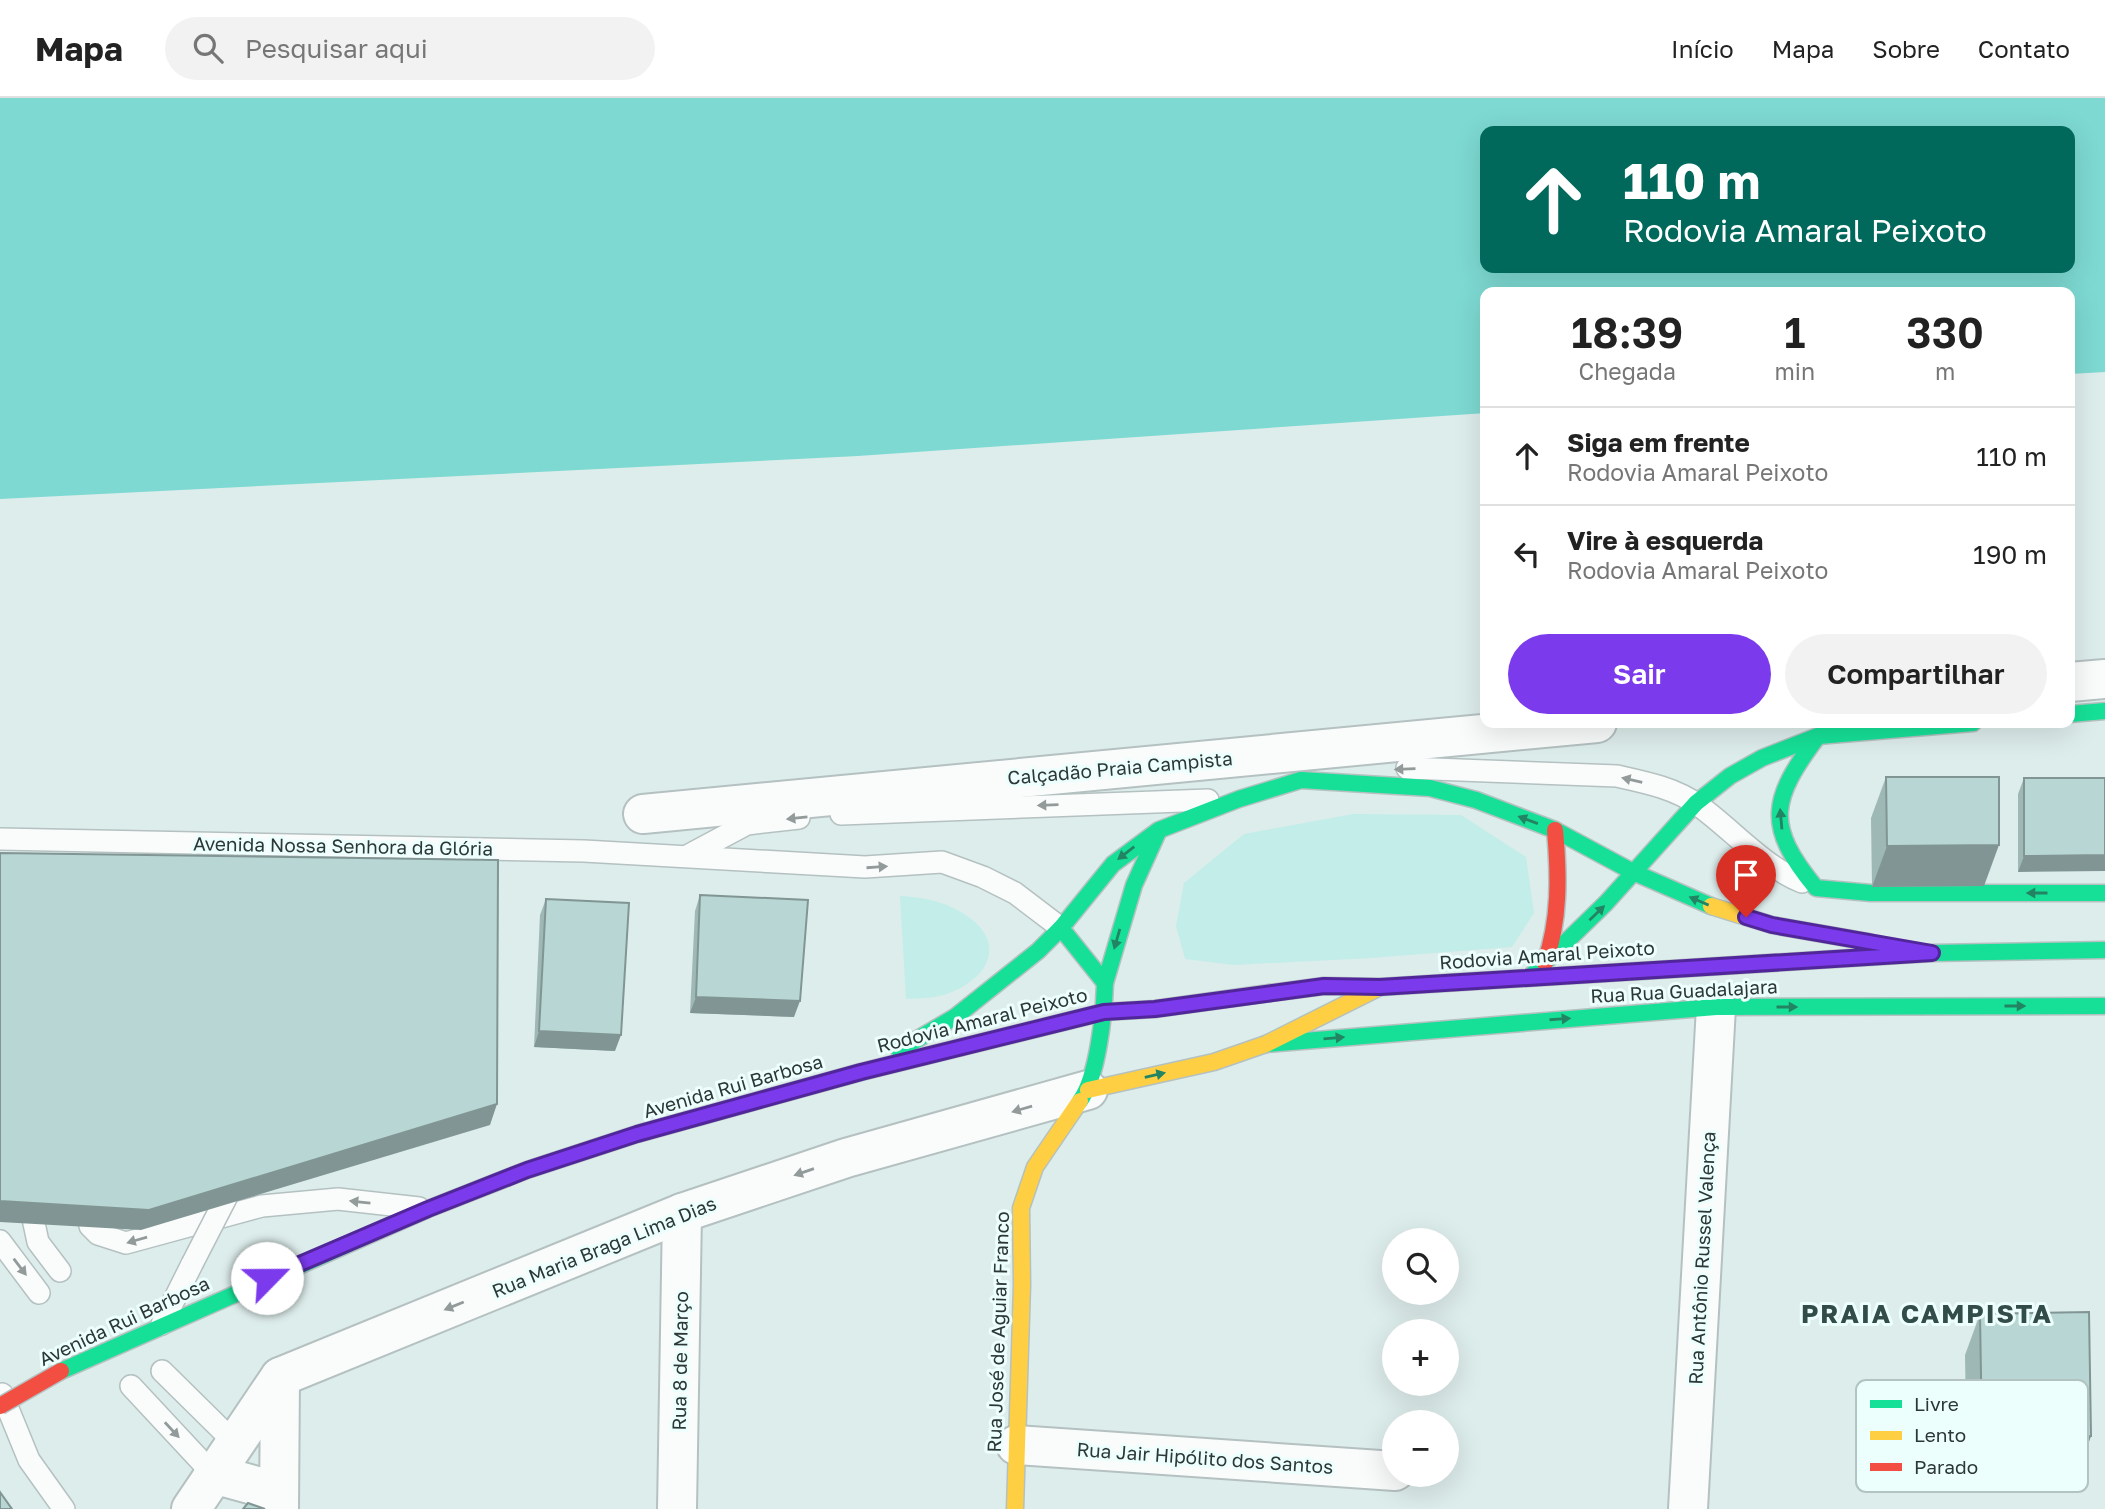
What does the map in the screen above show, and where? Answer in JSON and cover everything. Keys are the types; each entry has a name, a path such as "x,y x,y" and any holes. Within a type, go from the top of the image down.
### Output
{"main road":[{"path":"2075,714 2105,711"},
{"path":"1530,977 1606,903 1696,803 1730,776 1762,758 1818,736 1913,728"},
{"path":"1818,736 1793,768 1782,791 1779,813 1784,844 1797,867 1816,888 1871,893 2105,893"},
{"name":"Rodovia Amaral Peixoto","path":"861,1072 955,1017 990,991 1061,928 1113,864 1159,830 1239,799 1301,780 1430,788 1476,800 1555,830 1633,872 1720,910 1772,925 1932,953"},
{"name":"Rua José de Aguiar Franco","path":"1015,1509 1021,1208 1035,1167 1088,1090 1104,1012 1104,984 1135,885 1159,830"},
{"path":"1545,963 1557,925 1559,870 1555,830"},
{"path":"1061,928 1104,984"},
{"name":"Rodovia Amaral Peixoto","path":"861,1072 1104,1012 1155,1009 1324,986 1380,987 1932,953 2105,950"},
{"path":"1088,1090 1214,1062 1266,1044 1380,987"},
{"name":"Rua Rua Guadalajara","path":"1266,1044 1716,1007 2105,1006"},
{"name":"Avenida Rui Barbosa","path":"0,1406 61,1371 161,1325 428,1209 527,1170 625,1138 861,1072"}],"street":[{"path":"2075,682 2105,679"},
{"name":"Calçadão Praia Campista","path":"643,814 1545,728"},
{"name":"Rua Antônio Russel Valença","path":"1688,1509 1716,1007"},
{"name":"Rua Maria Braga Lima Dias","path":"281,1377 682,1213 846,1158 1088,1090"},
{"name":"Rua 8 de Março","path":"677,1509 682,1213"},
{"path":"191,1509 212,1474 281,1377"},
{"path":"212,1474 279,1500 281,1377"},
{"name":"Rua Jair Hipólito dos Santos","path":"1016,1445 1382,1470"}],"lane":[{"path":"1301,780 1404,768 1617,776 1667,789 1696,803 1769,864 1816,888"},
{"path":"687,856 747,824 843,814 1239,799"},
{"name":"Avenida Nossa Senhora da Glória","path":"0,839 556,851 865,867 942,862 983,877 1015,893 1061,928"},
{"path":"25,1179 38,1242 60,1271"},
{"path":"8,1200 61,1203 94,1204 101,1193 83,1183 90,1226 98,1234 126,1243 262,1206 338,1199 428,1209"},
{"path":"161,1325 192,1264 220,1190"},
{"path":"0,1241 40,1293"},
{"path":"162,1371 234,1442"},
{"path":"131,1386 212,1474"},
{"path":"0,1390 29,1460 64,1509"}],"shaded area":[{"path":"1353,814 1461,815 1526,857 1534,913 1512,947 1234,965 1185,959 1176,926 1184,883 1244,834"},
{"path":"900,896 940,903 968,916 976,923 986,935 989,947 988,959 974,979 939,996 906,999"}],"water":[{"path":"0,98 2105,98 2105,372 2075,374 2075,287 1480,287 1480,413 858,456 0,499"}],"building":[{"path":"1886,777 1999,777 1999,845 1887,846"},
{"path":"2024,778 2105,778 2105,855 2024,856"},
{"path":"0,853 498,860 497,1104 149,1210 0,1201"},
{"path":"700,895 808,900 800,1001 696,997"},
{"path":"546,899 629,903 621,1035 539,1031"},
{"path":"2089,1312 2091,1436 2088,1436 2088,1380 1981,1380 1980,1314"},
{"path":"0,1492 12,1509 0,1509"},
{"path":"248,1503 265,1509 243,1509"}],"traffic: fast":[{"path":"2075,714 2105,711"},
{"path":"1913,728 1818,736 1802,758 1783,795 1781,829 1799,866 1816,888 1871,893 2105,893"},
{"path":"1530,977 1606,903 1696,803 1730,776 1762,758 1818,736"},
{"path":"899,1050 955,1017 1038,951 1061,928 1113,864 1159,830 1239,799 1301,780 1430,788 1476,800 1555,830 1633,872 1711,906"},
{"path":"1105,983 1134,885 1158,832"},
{"path":"1061,928 1105,983 1096,1061 1080,1101"},
{"path":"1270,993 1324,986 1380,987 1932,953 2105,950"},
{"path":"1266,1044 1716,1007 2105,1006"},
{"path":"61,1371 428,1209 527,1170 637,1134 962,1047"}],"traffic: slow":[{"path":"1711,906 1772,925 1869,942"},
{"path":"1088,1090 1214,1062 1266,1044 1380,987"},
{"path":"962,1047 1104,1012 1155,1009 1270,993"},
{"path":"1015,1509 1022,1285 1021,1208 1035,1167 1080,1101"}],"traffic: jam":[{"path":"1545,963 1557,897 1555,830"},
{"path":"0,1406 61,1371"}],"district":[{"name":"PRAIA CAMPISTA","path":"1927,1314"}],"route":[{"path":"267,1278 527,1170 637,1134 861,1072 1104,1012 1155,1009 1324,986 1380,987 1932,953 1772,925 1746,917"}]}
